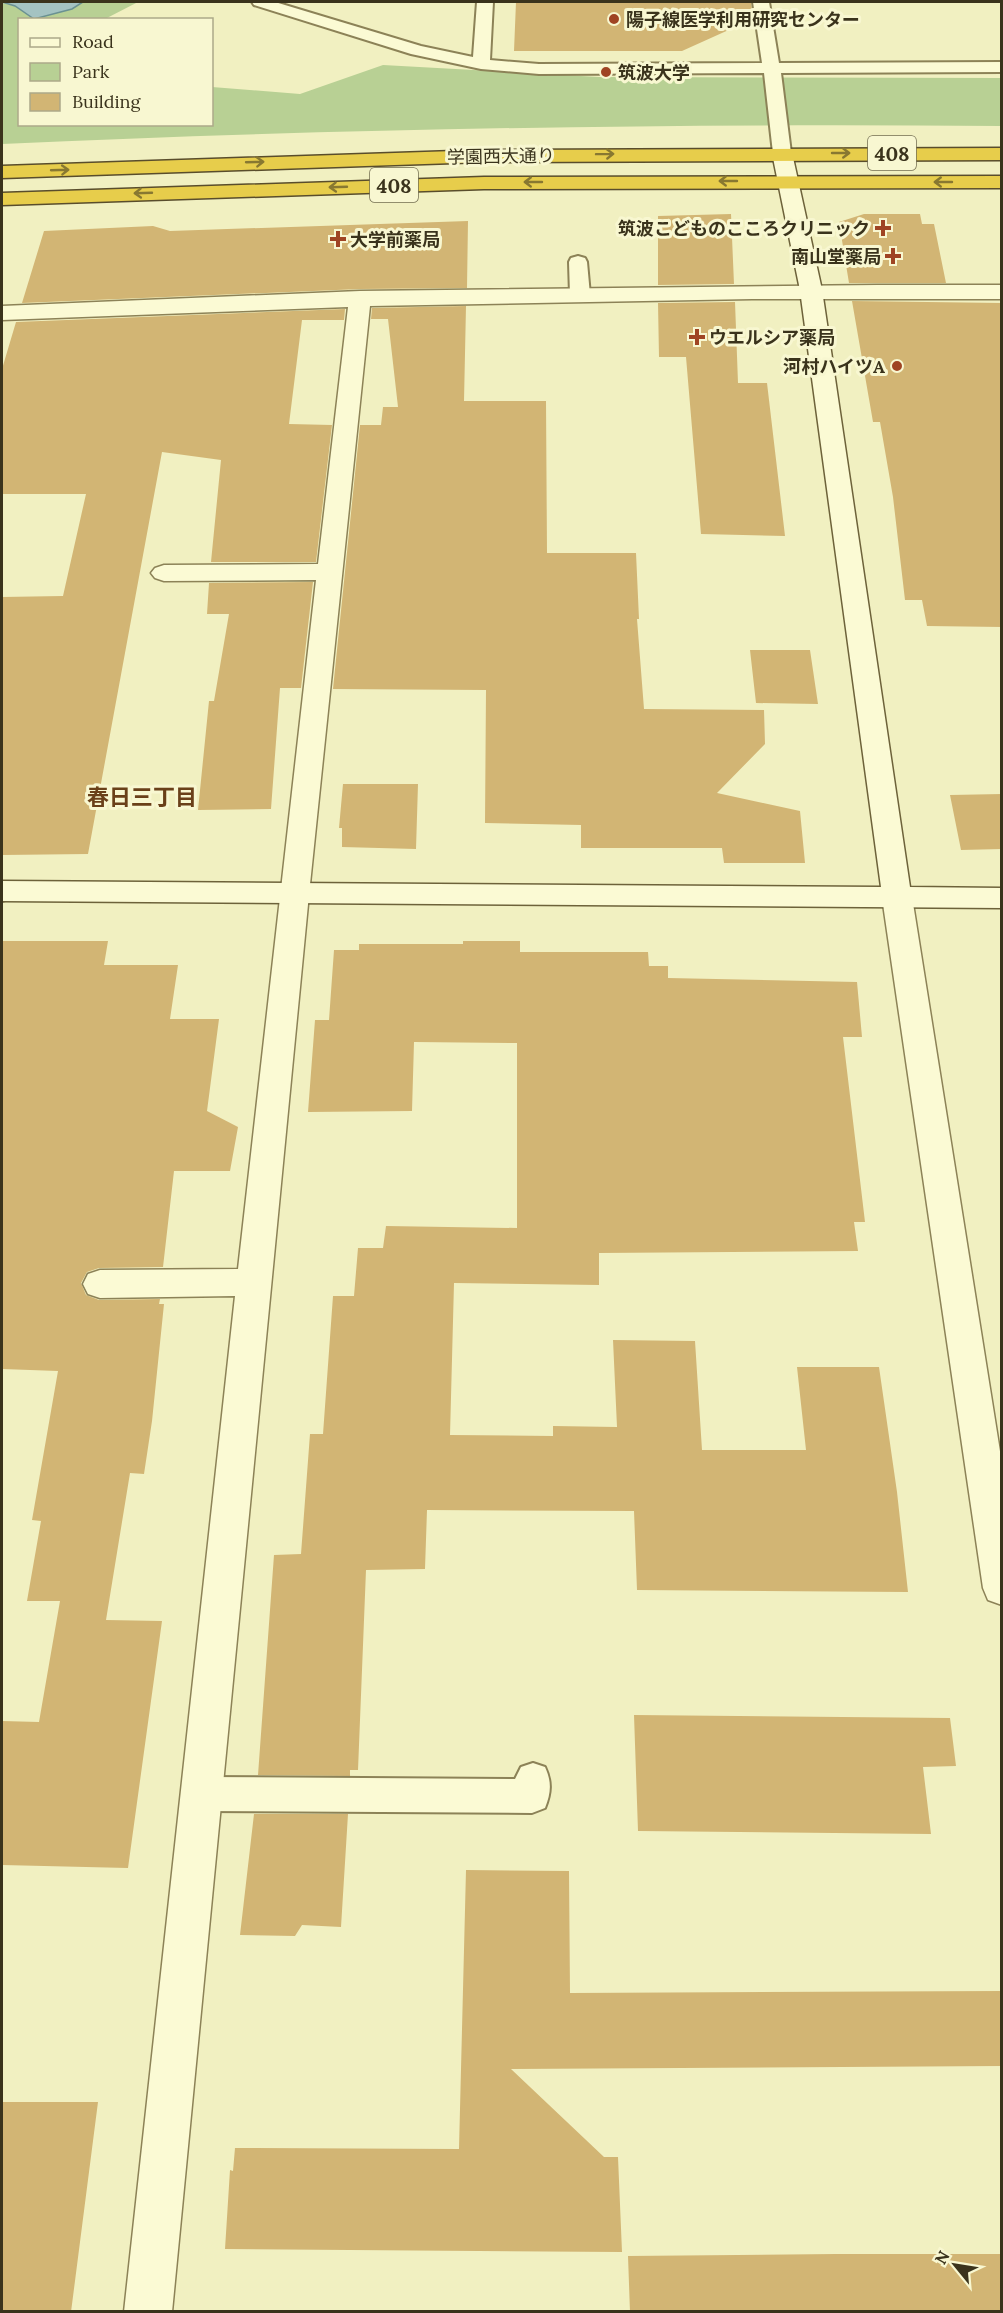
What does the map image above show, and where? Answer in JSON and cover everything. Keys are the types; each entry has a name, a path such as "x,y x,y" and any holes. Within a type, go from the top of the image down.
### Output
{"highway":[{"name":"学園西大通り","path":"2,172 484,156 782,153 1002,154"},
{"name":"学園西大通り","path":"2,199 484,183 1002,182"}],"street":[{"path":"782,153 811,290 897,897 989,1425 1002,1588"},
{"path":"2,312 360,298 580,295 618,302 811,290 1002,292"},
{"path":"148,2312 294,894 360,298"},
{"path":"164,573 330,572"},
{"path":"2,891 1002,898"},
{"path":"100,1284 254,1282"}],"lane":[{"path":"260,2 417,50 480,64 539,69 771,70 1002,67"},
{"path":"480,64 485,2"},
{"path":"761,2 778,110 782,153"},
{"path":"578,262 580,295"},
{"path":"202,1794 532,1796 533,1779"}],"green space":[{"path":"82,2 138,2 107,18 37,18"},
{"path":"2,3 15,6 33,18 18,18 18,126 213,126 213,87 300,94 383,65 599,77 1001,78 1001,126 751,125 502,128 252,134 2,144"}],"water":[{"path":"2,2 83,2 72,9 38,18 33,18 15,6"}],"building":[{"name":"陽子線医学利用研究センター","path":"516,2 751,2 753,19 682,51 514,51"},
{"path":"731,214 734,284 658,285 658,216"},
{"path":"864,214 920,214 922,224 934,224 946,283 849,283 839,222"},
{"path":"468,221 467,288 360,289 22,303 44,231 153,226 170,231"},
{"path":"852,301 1002,303 1002,627 927,626 922,600 905,600 893,497 880,422 873,422"},
{"path":"735,302 738,383 767,383 785,536 701,534 686,357 659,357 658,303"},
{"path":"466,306 464,401 546,401 547,553 636,553 639,619 637,619 644,709 764,710 765,744 717,793 800,811 805,863 724,863 722,848 581,848 581,825 485,823 486,690 333,689 360,425 381,425 383,407 398,407 388,319 371,319 372,308"},
{"path":"345,309 344,320 302,320 289,424 332,425 316,562 211,562 221,460 162,452 88,854 2,855 2,597 63,596 86,494 2,494 2,369 16,322"},
{"path":"313,582 301,688 280,688 271,809 198,810 209,701 214,701 229,614 207,614 209,583"},
{"path":"750,650 810,650 818,704 756,703"},
{"path":"343,784 418,784 416,849 342,847 342,828 339,828"},
{"path":"1002,794 1002,849 961,850 950,795"},
{"path":"2,941 108,941 104,965 178,965 170,1019 219,1019 207,1111 238,1127 230,1171 174,1171 163,1267 99,1268 87,1272 81,1283 86,1295 99,1300 160,1299 159,1304 164,1304 144,1474 130,1473 106,1620 162,1621 128,1868 2,1865 2,1721 39,1722 60,1601 27,1601 41,1521 32,1520 58,1371 2,1369"},
{"path":"463,941 520,941 520,952 648,952 649,966 668,966 668,978 857,982 862,1037 843,1037 865,1222 854,1222 858,1251 599,1253 599,1285 454,1283 450,1435 553,1436 553,1426 617,1427 613,1340 695,1341 702,1450 806,1450 797,1367 879,1367 897,1492 908,1592 637,1590 634,1511 427,1510 425,1569 366,1570 358,1770 350,1770 350,1776 258,1775 274,1555 301,1554 310,1434 323,1434 333,1296 354,1296 358,1248 383,1248 386,1226 517,1228 517,1043 414,1042 412,1111 308,1112 315,1020 329,1020 334,950 359,950 359,944 463,944"},
{"path":"634,1715 950,1718 956,1766 923,1767 931,1834 638,1831"},
{"path":"254,1814 348,1814 341,1927 302,1925 295,1936 240,1935"},
{"path":"466,1870 569,1871 570,1993 1002,1991 1002,2066 511,2069 604,2157 618,2157 622,2252 225,2249 230,2170 233,2171 235,2148 459,2149"},
{"path":"2,2102 98,2102 71,2312 2,2312"},
{"path":"1002,2254 1002,2312 630,2312 628,2256"}],"place":[{"name":"陽子線医学利用研究センター","path":"614,19"},
{"name":"筑波大学","path":"606,72"},
{"name":"筑波こどものこころクリニック","path":"883,228"},
{"name":"大学前薬局","path":"338,239"},
{"name":"南山堂薬局","path":"893,256"},
{"name":"ウエルシア薬局","path":"697,337"},
{"name":"河村ハイツA","path":"897,366"}],"district":[{"name":"春日三丁目","path":"142,797"}]}
